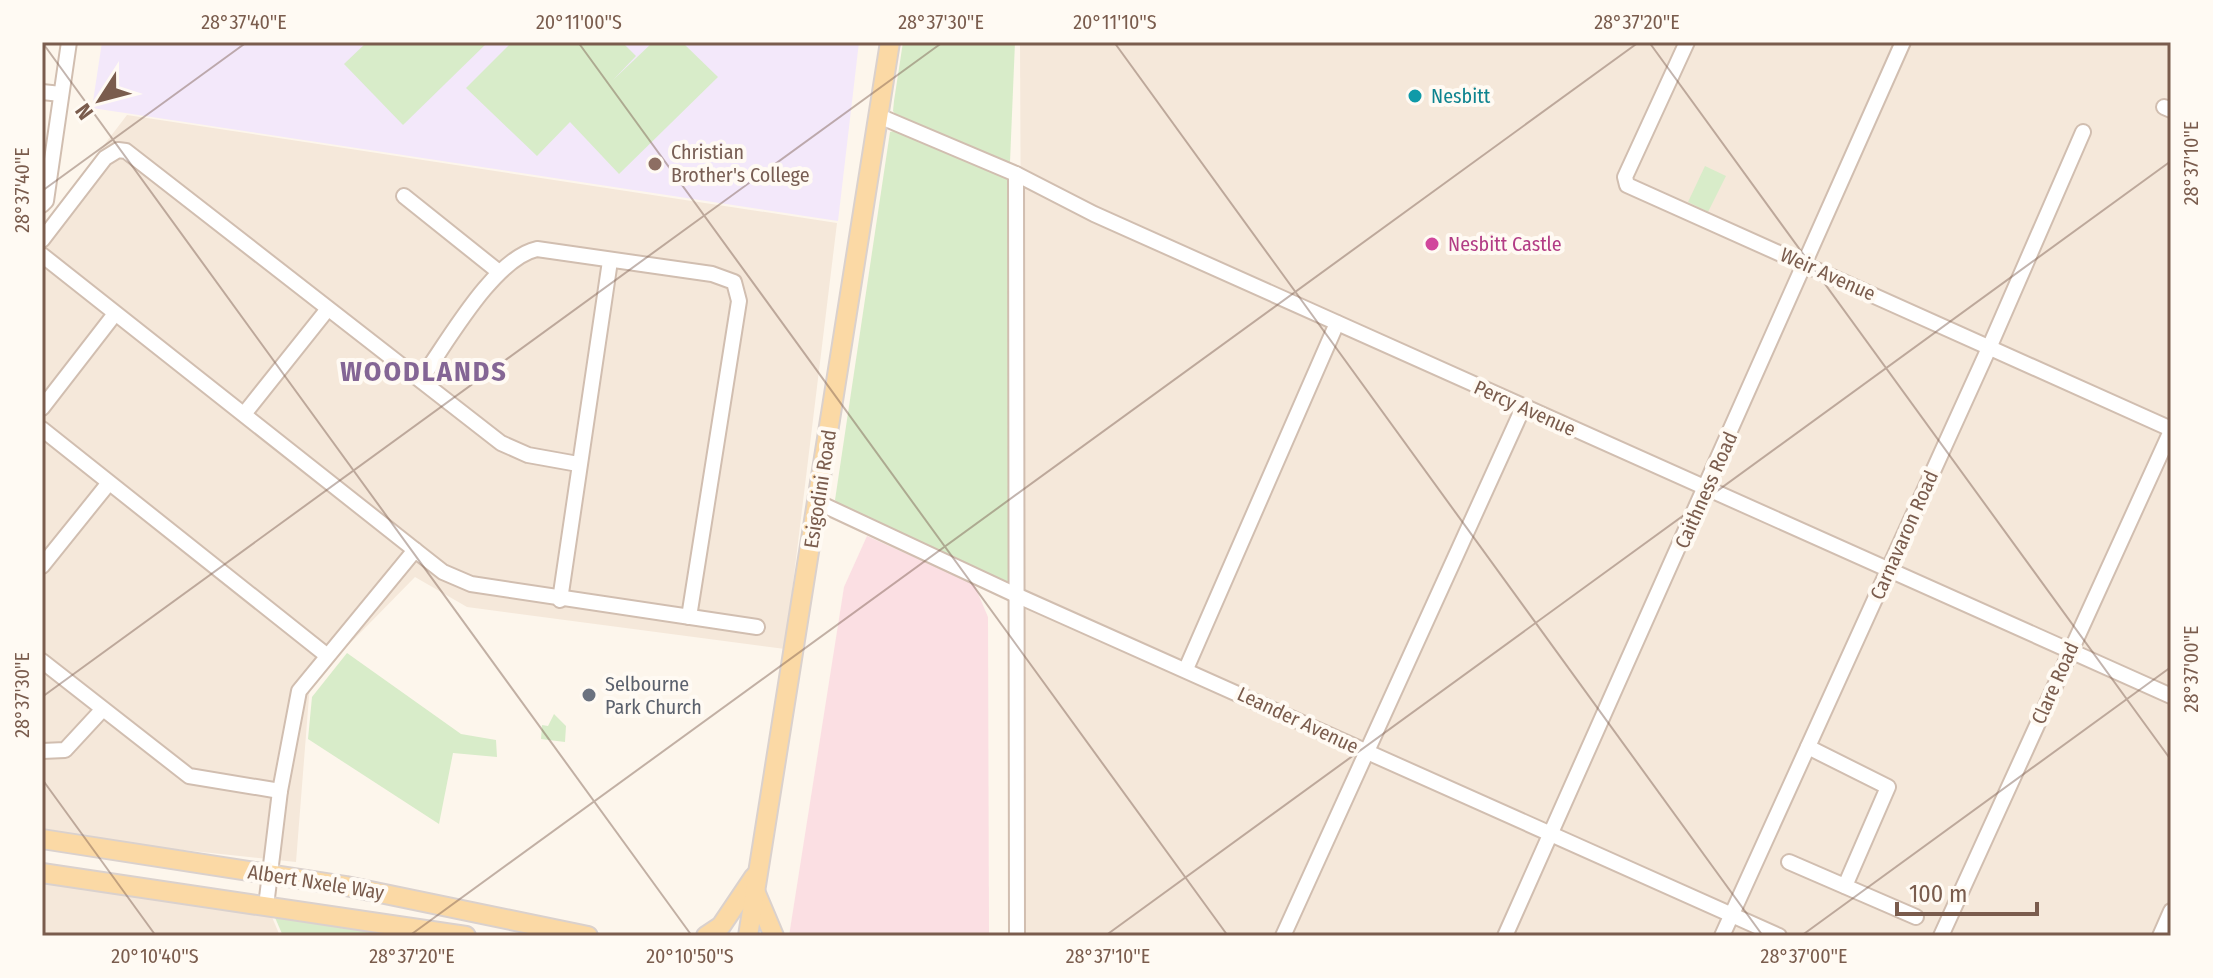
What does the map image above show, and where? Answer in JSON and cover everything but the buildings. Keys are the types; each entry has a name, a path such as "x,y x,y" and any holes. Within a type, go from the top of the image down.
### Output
{"main road":[{"name":"Esigodini Road","path":"748,936 890,42"},
{"name":"Albert Nxele Way","path":"42,839 431,901 588,936"},
{"path":"706,936 735,909 759,870"},
{"name":"Albert Nxele Way","path":"42,873 466,936"},
{"path":"755,891 774,936"}],"street":[{"path":"42,205 46,201 69,42"},
{"name":"Caithness Road","path":"1505,936 1903,42"},
{"name":"Weir Avenue","path":"1682,44 1625,177 1627,185 2171,430"},
{"path":"42,92 61,94"},
{"name":"Percy Avenue","path":"879,116 1016,174 1094,214 1523,408 1889,568 2171,696"},
{"name":"Carnavaron Road","path":"1722,936 1989,348 2083,132"},
{"path":"42,240 105,158 118,150 126,151 327,310 514,450 578,464"},
{"path":"1016,174 1017,936"},
{"path":"404,196 499,272"},
{"path":"421,379 499,272 527,251 537,249 726,277 739,290 689,617"},
{"path":"42,255 114,315 443,572 471,584 560,600 757,627"},
{"path":"560,600 610,261"},
{"path":"244,414 327,310"},
{"path":"42,408 114,315"},
{"path":"1186,669 1337,323"},
{"path":"1283,936 1523,408"},
{"path":"42,429 325,654"},
{"name":"Clare Road","path":"1941,936 2171,430"},
{"path":"42,566 108,484"},
{"name":"Leander Avenue","path":"817,502 1016,595 1779,936"},
{"path":"266,906 280,791 299,691 325,654 415,550"},
{"path":"42,661 189,776 280,791"},
{"path":"42,751 65,750 102,710"},
{"path":"1808,747 1888,787 1845,886"},
{"path":"1789,862 1916,917"},
{"path":"2160,936 2171,911"}],"shaded area":[{"name":"Christian Brother's College","path":"102,42 859,42 838,221 92,108"},
{"path":"1020,42 2171,42 2171,936 1024,936"},
{"path":"127,115 837,223 785,649 467,607 415,577 310,684 296,862 42,835 42,226"},
{"path":"867,536 974,584 988,617 989,936 789,936 844,587"},
{"path":"42,877 269,910 280,936 42,936"}],"green space":[{"path":"367,42 488,42 403,125 344,64"},
{"path":"512,42 622,42 636,56 613,80 653,42 682,42 718,77 619,174 570,122 537,156 466,88"},
{"path":"903,42 1015,42 1010,162 1004,164 899,119 893,111"},
{"path":"897,130 1008,178 1011,580 1006,583 841,507 835,500 890,132"},
{"path":"1705,166 1726,176 1708,212 1688,202"},
{"path":"347,653 461,734 496,740 497,757 453,753 439,824 308,739 312,697"},
{"path":"554,714 566,726 565,742 541,739 542,725 548,726"},
{"path":"273,913 405,936 283,936"}],"place":[{"name":"Nesbitt","path":"1415,96"},
{"name":"Christian Brother's College","path":"655,164"},
{"name":"Nesbitt Castle","path":"1432,244"},
{"name":"Selbourne Park Church","path":"589,695"}],"district":[{"name":"WOODLANDS","path":"424,371"}]}
